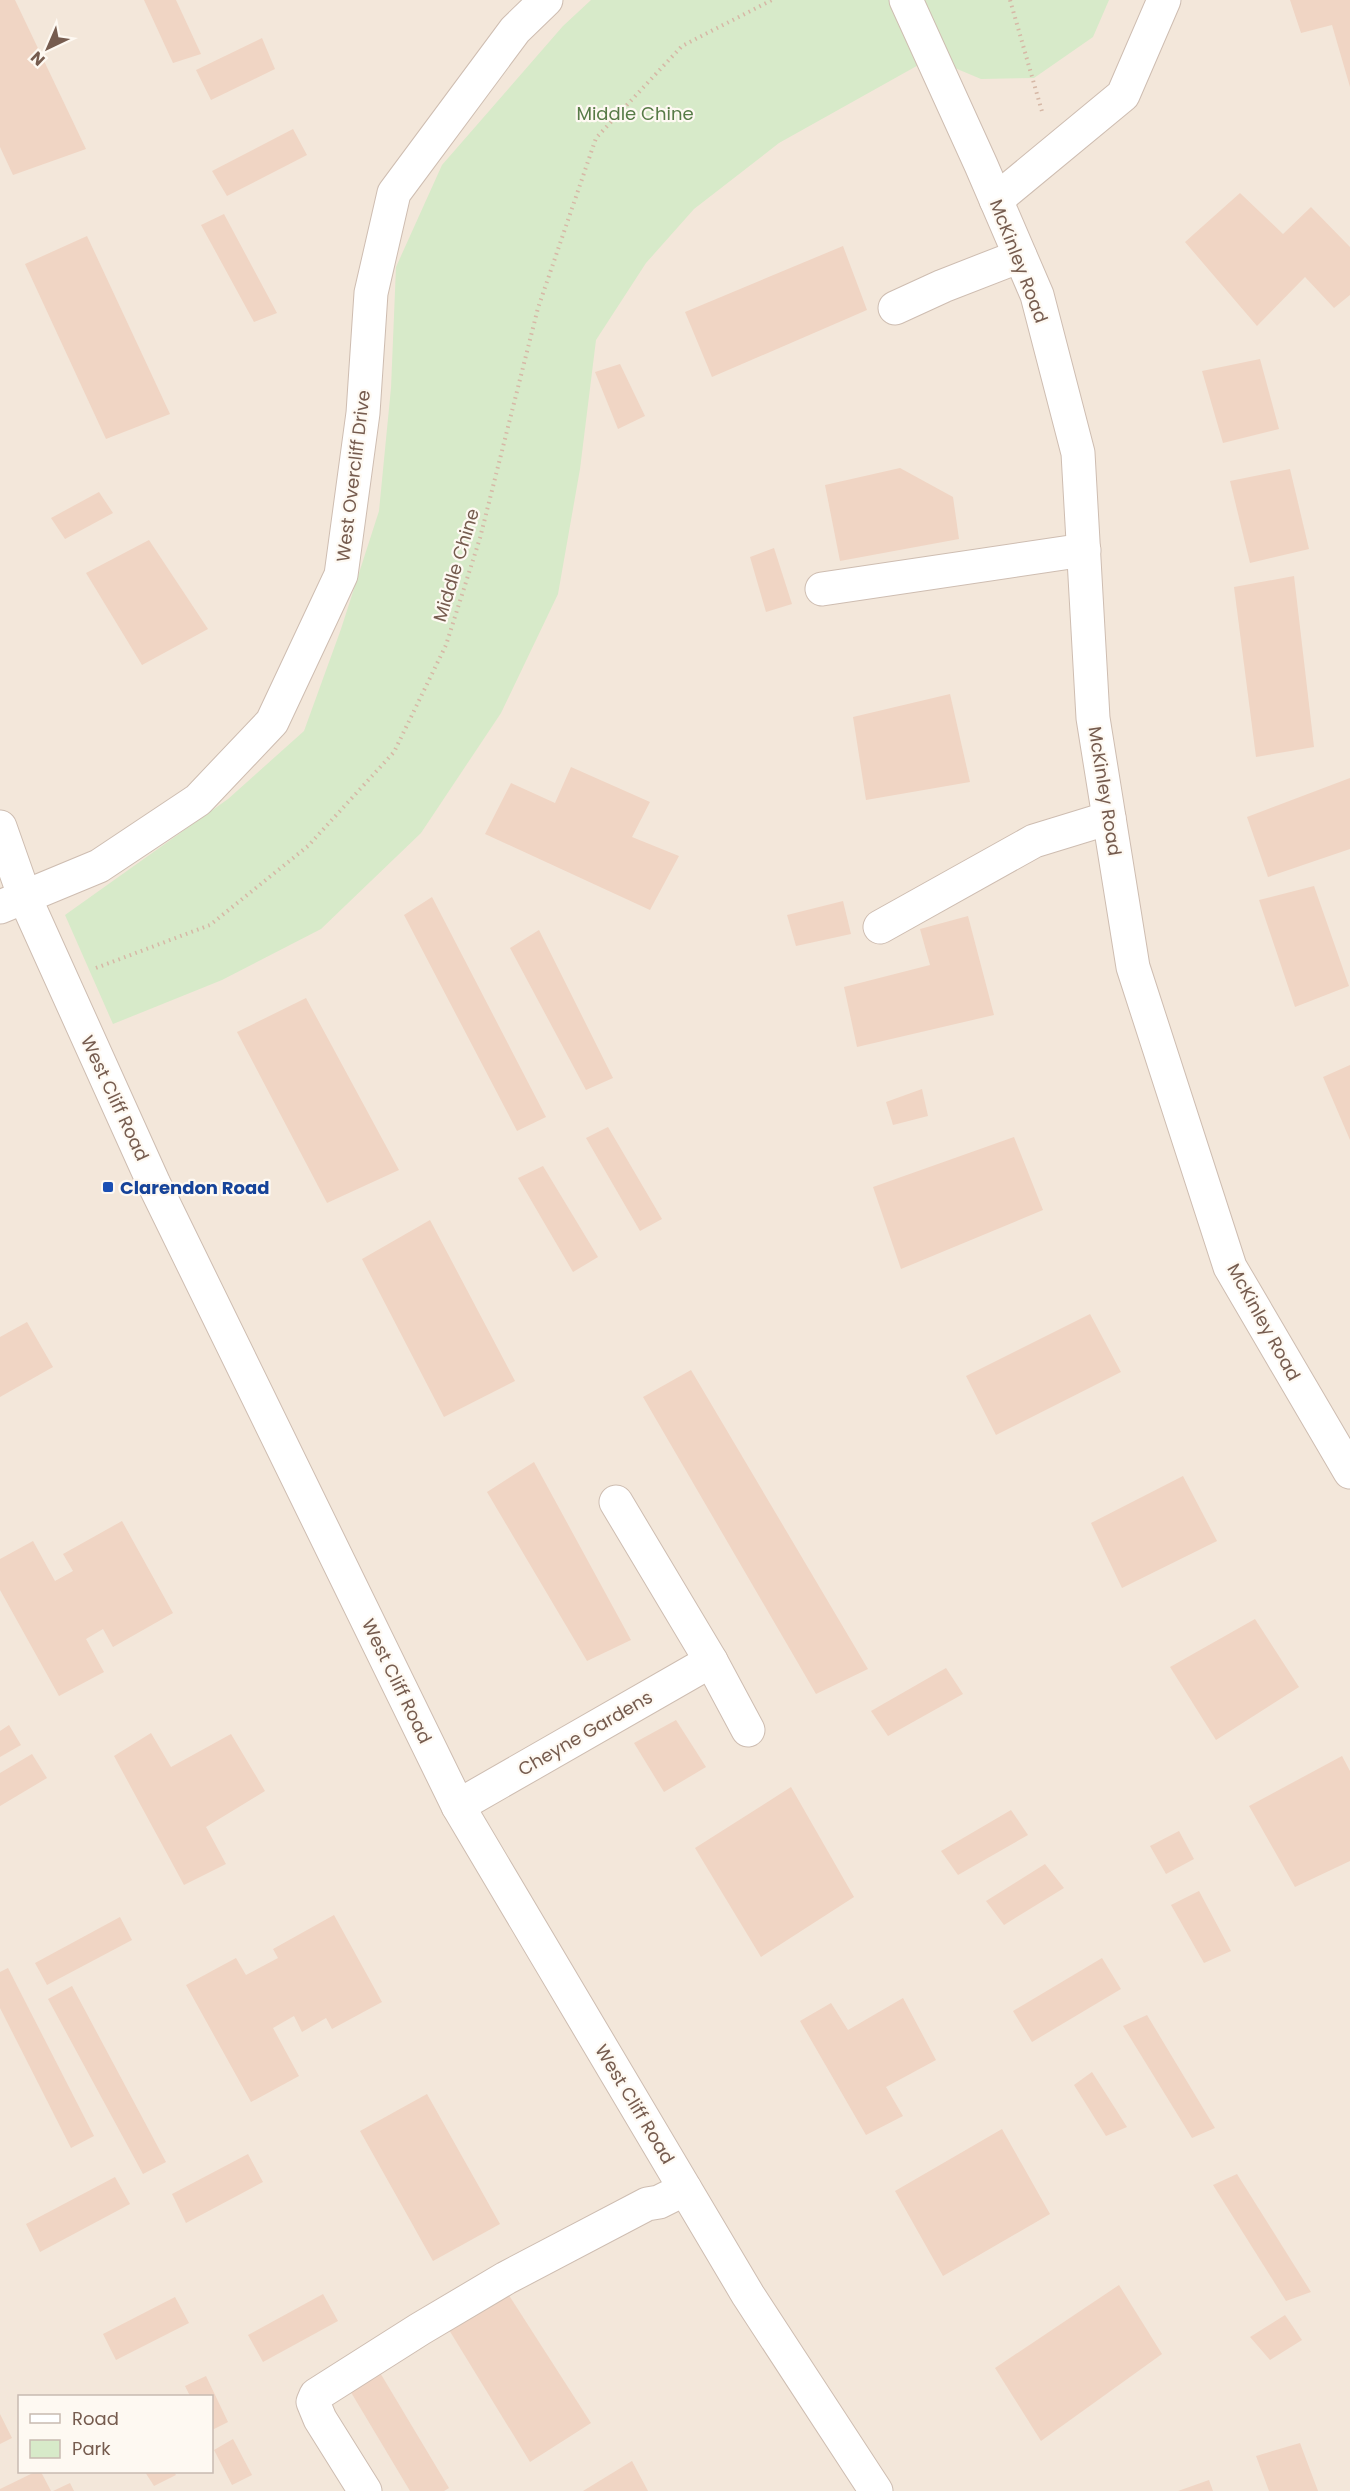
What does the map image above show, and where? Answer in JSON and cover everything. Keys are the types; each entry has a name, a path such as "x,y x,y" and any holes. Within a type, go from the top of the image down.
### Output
{"street":[{"name":"West Overcliff Drive","path":"12,903 99,866 198,800 272,722 341,575 363,413 371,293 394,193 515,30 546,0"},
{"name":"McKinley Road","path":"906,0 1036,295 1078,453 1094,718 1133,967 1230,1267 1350,1472"},
{"path":"996,200 1123,95 1164,0"},
{"path":"895,308 943,286 1020,256"},
{"path":"822,589 1084,550"},
{"path":"880,927 1034,841 1109,818"},
{"name":"West Cliff Road","path":"0,827 12,903 154,1184 458,1806 776,2341 876,2491"},
{"path":"616,1502 711,1661 747,1730"},
{"name":"Cheyne Gardens","path":"458,1806 711,1661"},
{"path":"364,2491 320,2420 313,2403 316,2395 420,2329 545,2256 647,2204 659,2202 685,2189"}],"path":[{"name":"Middle Chine","path":"89,971 210,925 308,846 394,752 446,645 480,538 538,308 596,138 682,46 772,0"},
{"path":"1010,0 1034,78 1053,155"}],"shaded area":[{"path":"0,0 1350,0 1350,2491 0,2491"}],"green space":[{"name":"Middle Chine","path":"591,0 1109,0 1093,37 1034,78 981,79 931,58 779,143 694,209 646,263 596,340 580,469 558,594 501,713 421,833 321,929 222,980 113,1024 65,915 228,799 304,731 341,629 379,511 391,388 396,267 442,165 563,26"}],"building":[{"path":"0,0 15,0 86,149 13,175 0,147"},
{"path":"144,0 176,0 201,54 173,63"},
{"path":"1290,0 1350,0 1350,87 1332,25 1301,33"},
{"path":"262,38 275,69 211,100 196,70"},
{"path":"293,129 307,155 227,196 212,171"},
{"path":"1240,193 1283,234 1311,207 1350,247 1350,295 1334,308 1305,277 1257,326 1185,242"},
{"path":"224,214 277,313 254,322 201,225"},
{"path":"87,236 170,414 106,439 25,264"},
{"path":"843,246 867,310 712,377 685,312"},
{"path":"1260,359 1279,429 1223,443 1202,371"},
{"path":"620,364 645,416 618,429 595,372"},
{"path":"900,468 953,497 959,539 840,561 825,485"},
{"path":"1290,469 1309,549 1250,563 1230,481"},
{"path":"99,492 113,513 65,539 51,518"},
{"path":"149,540 208,629 142,665 86,573"},
{"path":"774,548 792,604 766,612 750,557"},
{"path":"1294,576 1314,747 1256,757 1234,587"},
{"path":"950,694 970,782 866,800 853,717"},
{"path":"571,767 650,802 632,837 679,856 650,910 485,834 511,783 555,803"},
{"path":"1350,778 1350,849 1268,877 1247,817"},
{"path":"1314,886 1349,986 1295,1007 1259,900"},
{"path":"432,897 546,1117 517,1131 404,915"},
{"path":"843,901 851,934 796,946 787,915"},
{"path":"968,916 994,1015 857,1047 844,987 930,965 920,929"},
{"path":"539,930 613,1078 586,1090 510,948"},
{"path":"306,998 399,1170 327,1203 237,1032"},
{"path":"1350,1065 1350,1140 1323,1077"},
{"path":"922,1089 928,1116 893,1125 886,1102"},
{"path":"608,1127 662,1219 640,1231 586,1138"},
{"path":"1014,1137 1043,1210 901,1269 873,1187"},
{"path":"543,1166 598,1257 573,1272 518,1178"},
{"path":"430,1220 515,1381 444,1417 362,1259"},
{"path":"1090,1314 1121,1372 996,1435 966,1376"},
{"path":"27,1322 53,1367 0,1397 0,1337"},
{"path":"691,1370 868,1669 816,1694 643,1397"},
{"path":"534,1462 631,1640 587,1661 487,1492"},
{"path":"1183,1476 1217,1541 1122,1588 1091,1523"},
{"path":"122,1521 173,1613 113,1647 103,1629 86,1639 104,1672 59,1696 0,1590 0,1559 33,1541 55,1581 73,1571 63,1554"},
{"path":"1255,1619 1299,1687 1216,1740 1170,1667"},
{"path":"946,1668 963,1694 888,1736 871,1711"},
{"path":"676,1720 706,1767 664,1792 634,1743"},
{"path":"9,1725 21,1745 0,1757 0,1731"},
{"path":"151,1733 171,1767 231,1734 265,1791 206,1827 226,1864 184,1885 114,1756"},
{"path":"32,1754 47,1778 0,1806 0,1773"},
{"path":"1342,1756 1350,1771 1350,1861 1295,1887 1249,1806"},
{"path":"791,1787 854,1897 761,1957 695,1848"},
{"path":"1011,1810 1028,1835 958,1875 941,1851"},
{"path":"1179,1831 1194,1859 1166,1874 1150,1846"},
{"path":"1045,1864 1064,1888 1004,1925 986,1901"},
{"path":"1199,1891 1231,1951 1204,1963 1171,1905"},
{"path":"334,1915 382,2002 332,2029 326,2018 302,2032 294,2016 273,2028 299,2076 251,2102 186,1985 236,1958 246,1975 278,1958 273,1949"},
{"path":"120,1917 132,1940 47,1985 35,1963"},
{"path":"1102,1958 1121,1989 1032,2042 1013,2011"},
{"path":"8,1968 94,2136 71,2148 0,2008 0,1972"},
{"path":"72,1986 166,2162 143,2174 48,1999"},
{"path":"903,1998 936,2060 886,2087 903,2116 866,2135 800,2021 831,2003 848,2030"},
{"path":"1147,2015 1215,2128 1192,2138 1123,2026"},
{"path":"1092,2072 1127,2127 1106,2136 1074,2085"},
{"path":"427,2094 500,2224 433,2261 360,2131"},
{"path":"1002,2129 1050,2214 943,2276 895,2191"},
{"path":"248,2154 263,2182 186,2223 172,2194"},
{"path":"1237,2174 1311,2292 1286,2301 1213,2185"},
{"path":"115,2177 130,2204 40,2252 26,2224"},
{"path":"1119,2285 1162,2354 1041,2441 995,2368"},
{"path":"505,2289 591,2423 530,2462 446,2325"},
{"path":"323,2294 338,2321 263,2362 248,2335"},
{"path":"175,2297 189,2323 116,2360 103,2334"},
{"path":"1285,2315 1302,2340 1270,2360 1250,2337"},
{"path":"379,2371 449,2488 444,2491 410,2491 349,2389"},
{"path":"206,2376 228,2422 213,2430 213,2395 190,2395 185,2386"},
{"path":"0,2414 12,2438 0,2444"},
{"path":"233,2439 252,2475 232,2485 214,2450"},
{"path":"1300,2443 1318,2491 1269,2491 1256,2456"},
{"path":"632,2461 648,2491 583,2491"},
{"path":"33,2473 42,2473 51,2491 0,2491"},
{"path":"146,2473 175,2473 176,2475 154,2486"},
{"path":"1209,2480 1213,2491 1178,2491"},
{"path":"70,2483 74,2491 53,2491"}],"place":[{"name":"Clarendon Road","path":"108,1187"}]}
